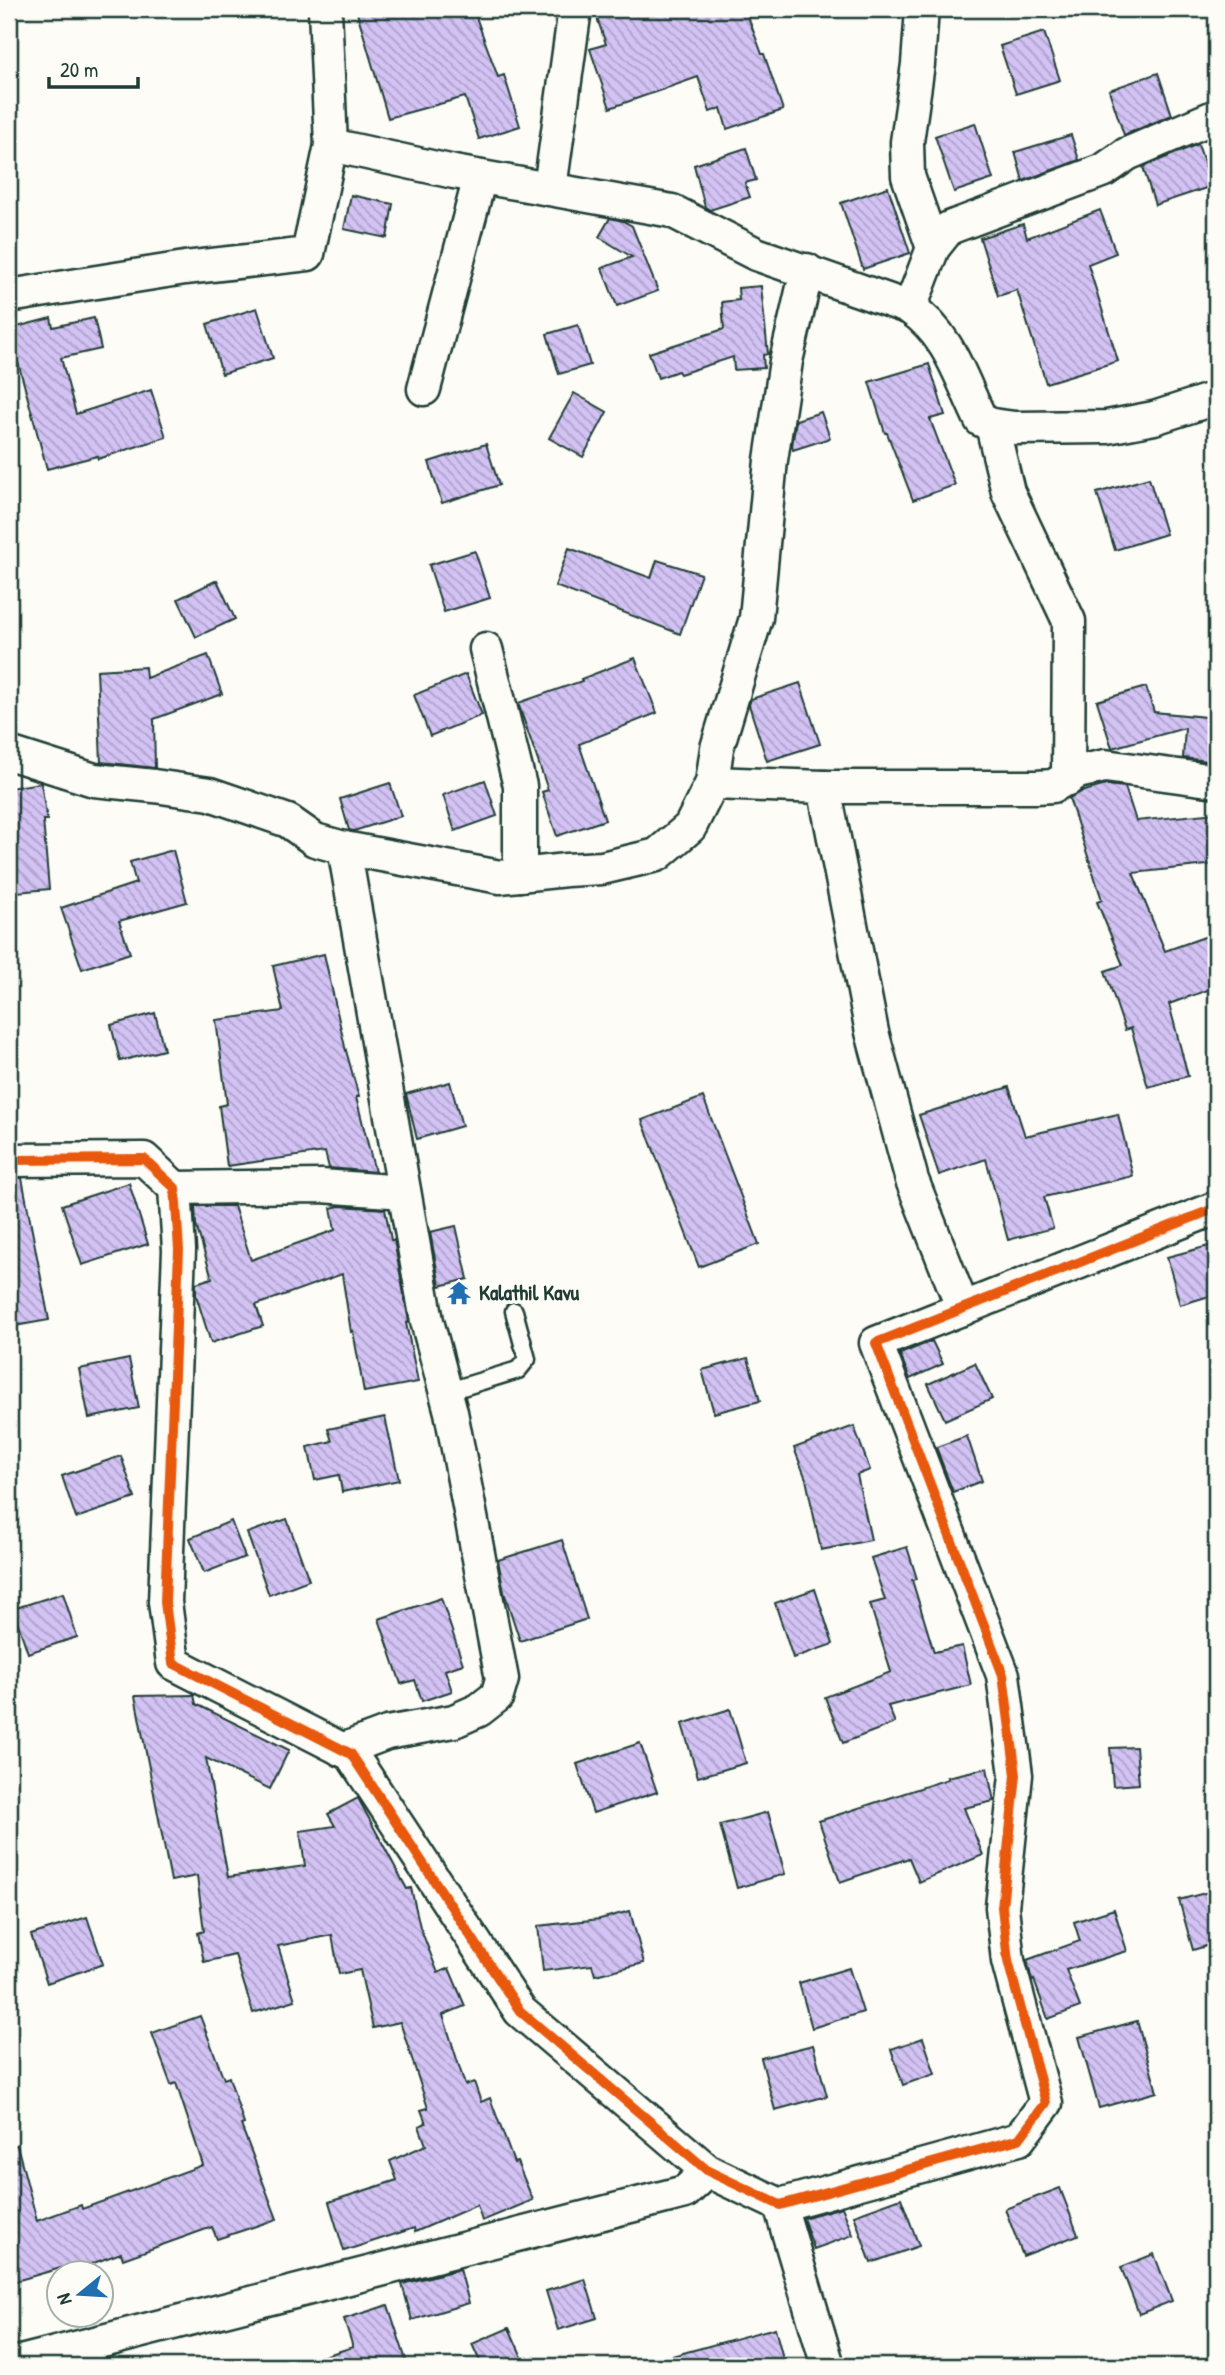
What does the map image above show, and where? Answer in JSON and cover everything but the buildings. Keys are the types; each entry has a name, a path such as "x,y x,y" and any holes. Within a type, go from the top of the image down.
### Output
{"street":[{"path":"9,296 185,268 308,254 331,145 324,9"},
{"path":"550,188 575,9"},
{"path":"922,9 918,64 907,142 908,176 933,248"},
{"path":"910,308 933,248 949,228 1104,170 1127,153 1216,116"},
{"path":"331,145 480,177 672,211 757,254 910,308 924,317 938,332 981,420 992,425 1015,428 1107,427 1154,418 1216,398"},
{"path":"424,389 480,177"},
{"path":"9,753 94,780 210,794 288,821 315,840 344,848 500,877 602,868 657,855 690,827 712,783 718,748 756,618 771,460 786,361 807,270"},
{"path":"992,425 1008,492 1069,621 1068,779"},
{"path":"486,649 520,786 520,875"},
{"path":"712,783 824,787 1036,787 1053,786 1078,772 1105,766 1216,781"},
{"path":"824,787 879,1059 912,1180 963,1309"},
{"path":"342,1750 387,1732 454,1721 479,1710 497,1696 502,1679 468,1494 446,1392 427,1321 344,848"},
{"path":"9,1160 144,1159 175,1188 179,1250 165,1602 173,1663 351,1754 520,2011 708,2171 780,2205 1019,2139 1046,2103 1008,1961 1002,1907 1016,1775 1003,1675 876,1343 1216,1208"},
{"path":"175,1188 321,1186 404,1192"},
{"path":"9,2365 685,2192 708,2171"},
{"path":"780,2205 828,2366"}],"lane":[{"path":"446,1392 518,1370 527,1359 514,1311"}],"cycle path":[{"path":"9,1160 144,1159 175,1188 179,1250 165,1602 173,1663 351,1754 520,2011 708,2171 780,2205 1019,2139 1046,2103 1008,1961 1002,1907 1016,1775 1003,1675 876,1343 1216,1208"}],"place":[{"name":"Kalathil Kavu","path":"459,1293"}]}
